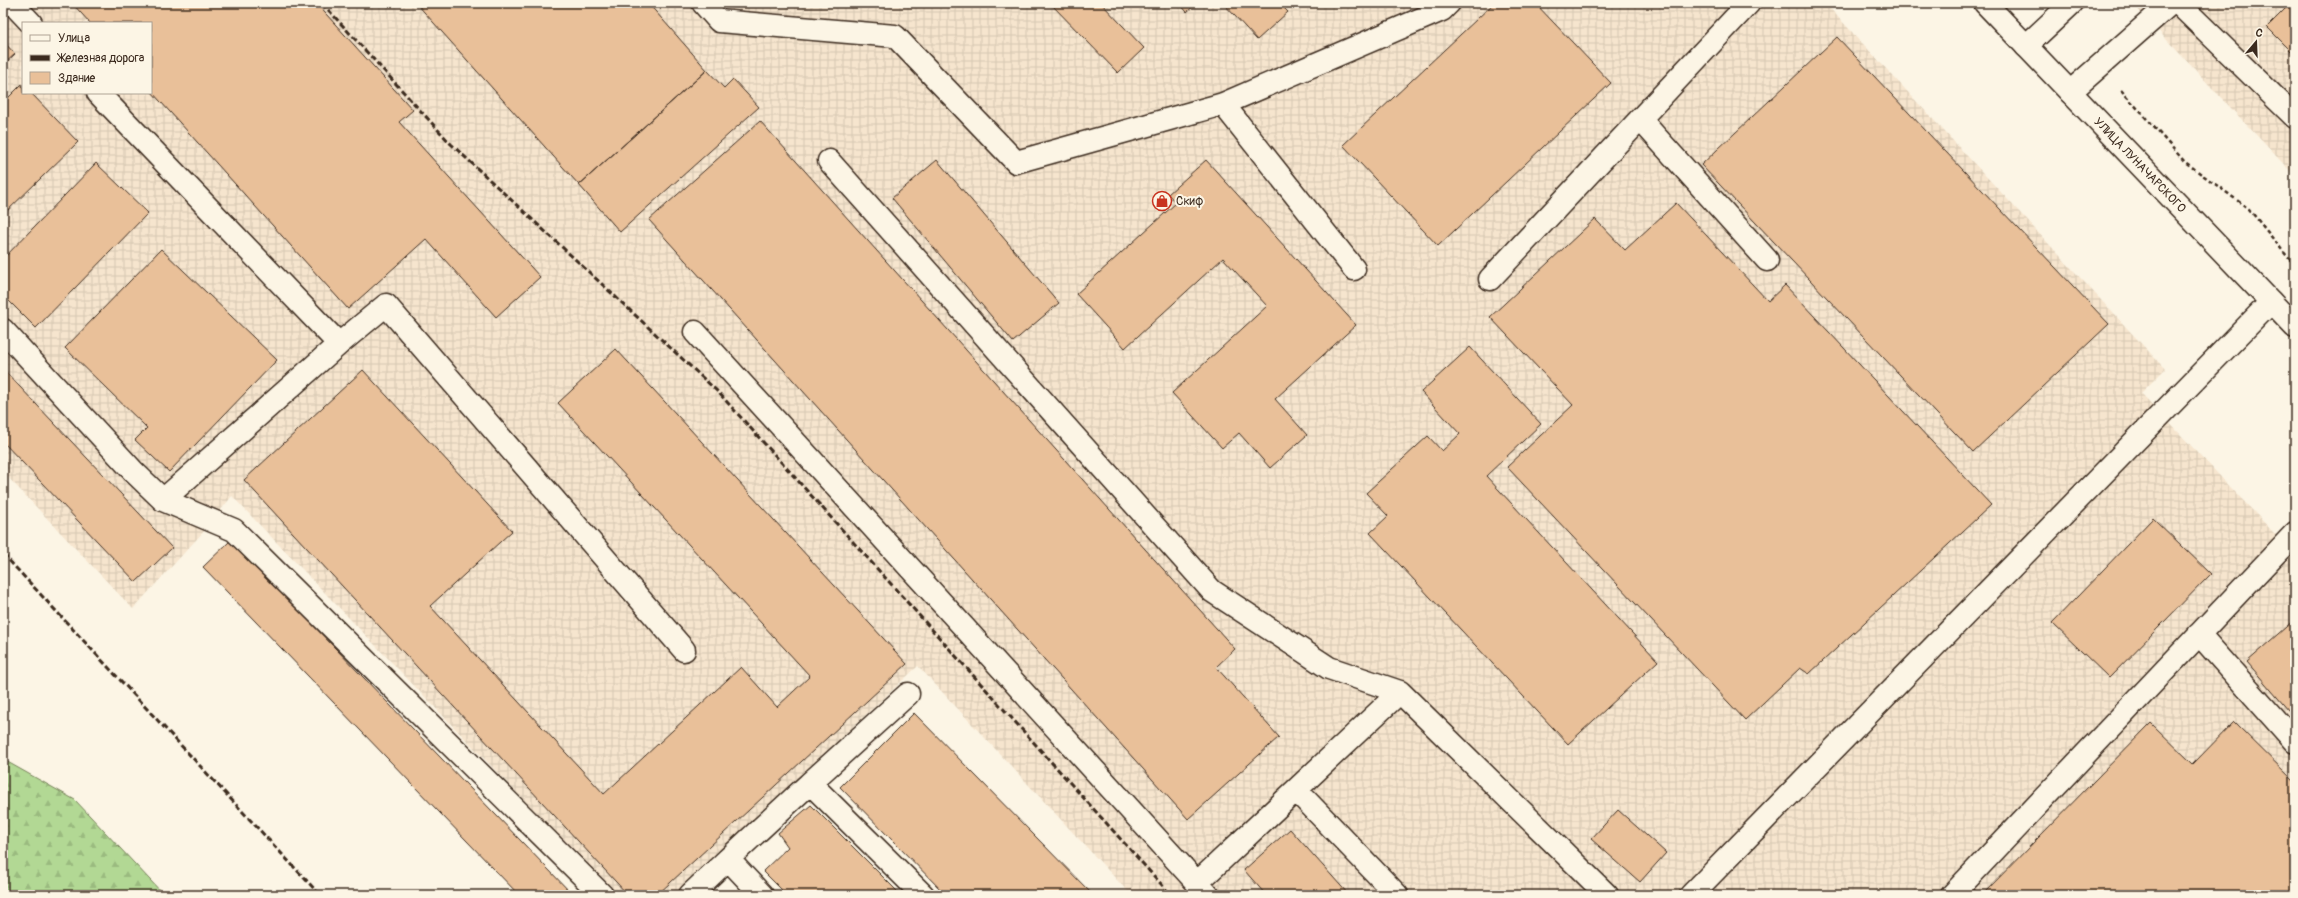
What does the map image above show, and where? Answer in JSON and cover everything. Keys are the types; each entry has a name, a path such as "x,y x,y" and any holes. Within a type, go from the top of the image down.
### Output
{"main road":[{"path":"12,3 30,22"},
{"path":"703,3 719,21 895,36 1016,162 1223,104 1442,10 1449,3"},
{"path":"1490,279 1749,3"},
{"name":"УЛИЦА ЛУНАЧАРСКОГО","path":"1985,3 2295,327"},
{"path":"2026,46 2072,3"},
{"path":"2070,92 2171,3"},
{"path":"2178,3 2295,117"},
{"path":"99,94 339,344"},
{"path":"1223,104 1354,269"},
{"path":"1640,119 1767,260"},
{"path":"829,161 1212,591 1329,668 1400,692 1607,895"},
{"path":"1691,895 2154,418 2271,302"},
{"path":"163,500 339,344 386,305 684,650"},
{"path":"3,330 134,472 163,500 234,530 602,895"},
{"path":"695,332 1203,889 1296,790 1400,692"},
{"path":"1952,895 2295,533"},
{"path":"2199,634 2295,742"},
{"path":"690,895 908,694"},
{"path":"810,783 923,895"},
{"path":"1296,790 1397,895"},
{"path":"728,859 762,895"}],"path":[{"path":"2100,66 2185,162 2249,209 2295,266"}],"shaded area":[{"path":"3,3 1825,3 2165,369 2141,393 2295,555 2295,895 1131,895 918,666 673,895 615,895 232,496 205,530 133,609 3,472"},
{"path":"2132,3 2295,3 2295,176 2150,22"}],"green space":[{"path":"4,760 75,800 164,895 3,895"}],"building":[{"path":"72,3 316,3 413,110 399,122 540,277 496,317 426,239 348,309 152,92 152,22 89,22"},
{"path":"416,3 648,3 707,70 579,185"},
{"path":"1050,3 1101,3 1144,48 1118,73"},
{"path":"1179,3 1197,3 1187,12"},
{"path":"1223,3 1279,3 1288,12 1257,40"},
{"path":"1494,3 1535,3 1611,83 1438,246 1343,145"},
{"path":"2291,3 2295,3 2295,55 2267,27"},
{"path":"1837,37 2109,324 1973,452 1701,165"},
{"path":"3,41 15,54 3,65"},
{"path":"707,70 724,88 733,79 759,107 620,232 579,185"},
{"path":"22,84 22,94 32,94 78,142 3,215 3,103"},
{"path":"760,121 1235,649 1216,667 1279,737 1188,819 649,220"},
{"path":"937,160 1059,303 1013,342 892,198"},
{"path":"1206,160 1356,325 1275,399 1307,435 1270,468 1239,433 1222,448 1172,393 1267,306 1223,258 1125,348 1076,294 1176,203 1168,194"},
{"path":"96,163 148,213 36,328 3,295 3,259"},
{"path":"1676,203 1768,301 1785,285 1991,505 1809,674 1800,668 1745,720 1507,467 1573,405 1490,317 1595,219 1625,250"},
{"path":"161,249 277,360 169,472 135,440 147,428 65,348"},
{"path":"1470,347 1541,424 1486,476 1658,661 1568,744 1370,533 1388,516 1366,493 1428,436 1442,451 1460,434 1421,392"},
{"path":"616,349 907,664 657,895 628,895 244,480 363,370 512,531 430,606 604,794 741,667 777,707 810,676 558,403"},
{"path":"3,369 172,548 136,582 3,442"},
{"path":"2153,518 2211,574 2109,678 2052,623"},
{"path":"231,540 573,895 519,895 203,567"},
{"path":"2295,620 2295,718 2247,662"},
{"path":"914,713 1093,895 946,895 840,787"},
{"path":"2234,722 2295,782 2295,895 1982,895 2151,723 2193,764"},
{"path":"811,805 901,895 787,895 763,871 788,847 778,833"},
{"path":"1618,810 1666,853 1640,882 1591,839"},
{"path":"1290,829 1349,895 1266,895 1244,870"}],"railway":[{"path":"322,3 451,144 718,392 1171,895"},
{"path":"3,554 320,895"}],"place":[{"name":"Скиф","path":"1162,201"}]}
